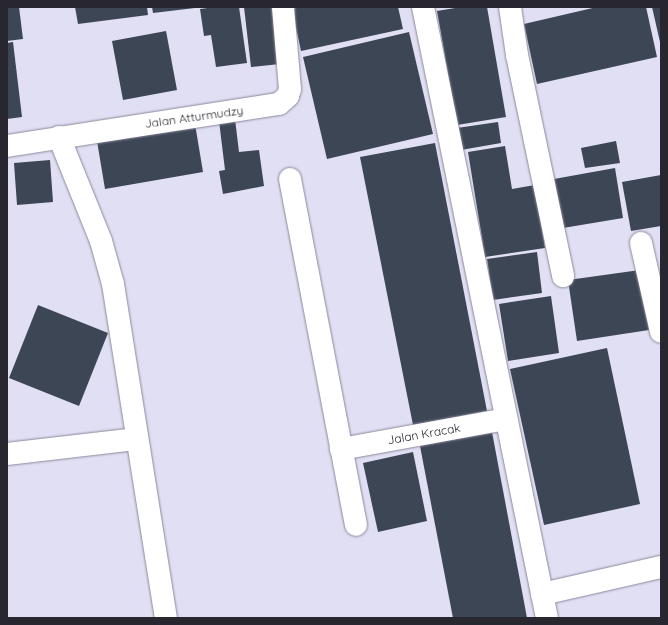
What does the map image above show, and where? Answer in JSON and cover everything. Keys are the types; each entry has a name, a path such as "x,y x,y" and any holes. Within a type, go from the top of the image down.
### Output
{"street":[{"name":"Jalan Atturmudzy","path":"7,146 59,136 279,104 288,96 290,88 283,7"},
{"path":"423,7 547,618"},
{"path":"510,7 519,63 563,276"},
{"path":"59,136 101,242 113,284 166,618"},
{"path":"290,179 356,525"},
{"path":"641,243 661,332"},
{"name":"Jalan Kracak","path":"341,449 506,419"},
{"path":"7,454 137,439"},
{"path":"542,594 661,567"}],"building":[{"path":"7,7 19,7 23,39 7,41"},
{"path":"75,7 147,7 148,15 78,24"},
{"path":"152,7 195,7 195,8 153,13"},
{"path":"215,7 239,7 247,63 216,67 211,35 204,36 200,9"},
{"path":"244,7 282,7 289,63 251,67"},
{"path":"301,7 398,7 403,29 301,51 292,9"},
{"path":"461,7 487,7 506,117 457,125 437,11"},
{"path":"597,7 646,7 657,57 537,84 524,24"},
{"path":"652,7 661,7 661,42 660,42"},
{"path":"166,31 177,90 123,100 112,41"},
{"path":"409,32 433,134 327,159 303,57"},
{"path":"13,42 22,117 7,119 7,43"},
{"path":"235,119 239,152 259,150 264,186 223,194 219,171 225,170 219,121"},
{"path":"498,122 501,143 461,150 457,128"},
{"path":"195,124 203,172 105,189 97,141"},
{"path":"616,141 620,163 585,168 581,148"},
{"path":"435,143 487,411 413,425 360,157"},
{"path":"505,146 512,189 535,185 545,248 485,257 468,152"},
{"path":"50,160 53,202 17,205 14,163"},
{"path":"615,168 623,218 563,228 554,179"},
{"path":"661,175 661,226 631,231 622,182"},
{"path":"537,252 542,293 493,300 487,259"},
{"path":"640,270 649,330 577,341 568,280"},
{"path":"551,296 559,353 508,361 499,304"},
{"path":"38,305 108,333 79,406 9,378"},
{"path":"607,348 640,504 544,525 510,369"},
{"path":"492,432 527,618 453,618 420,446"},
{"path":"413,452 427,521 378,532 363,463"}]}
